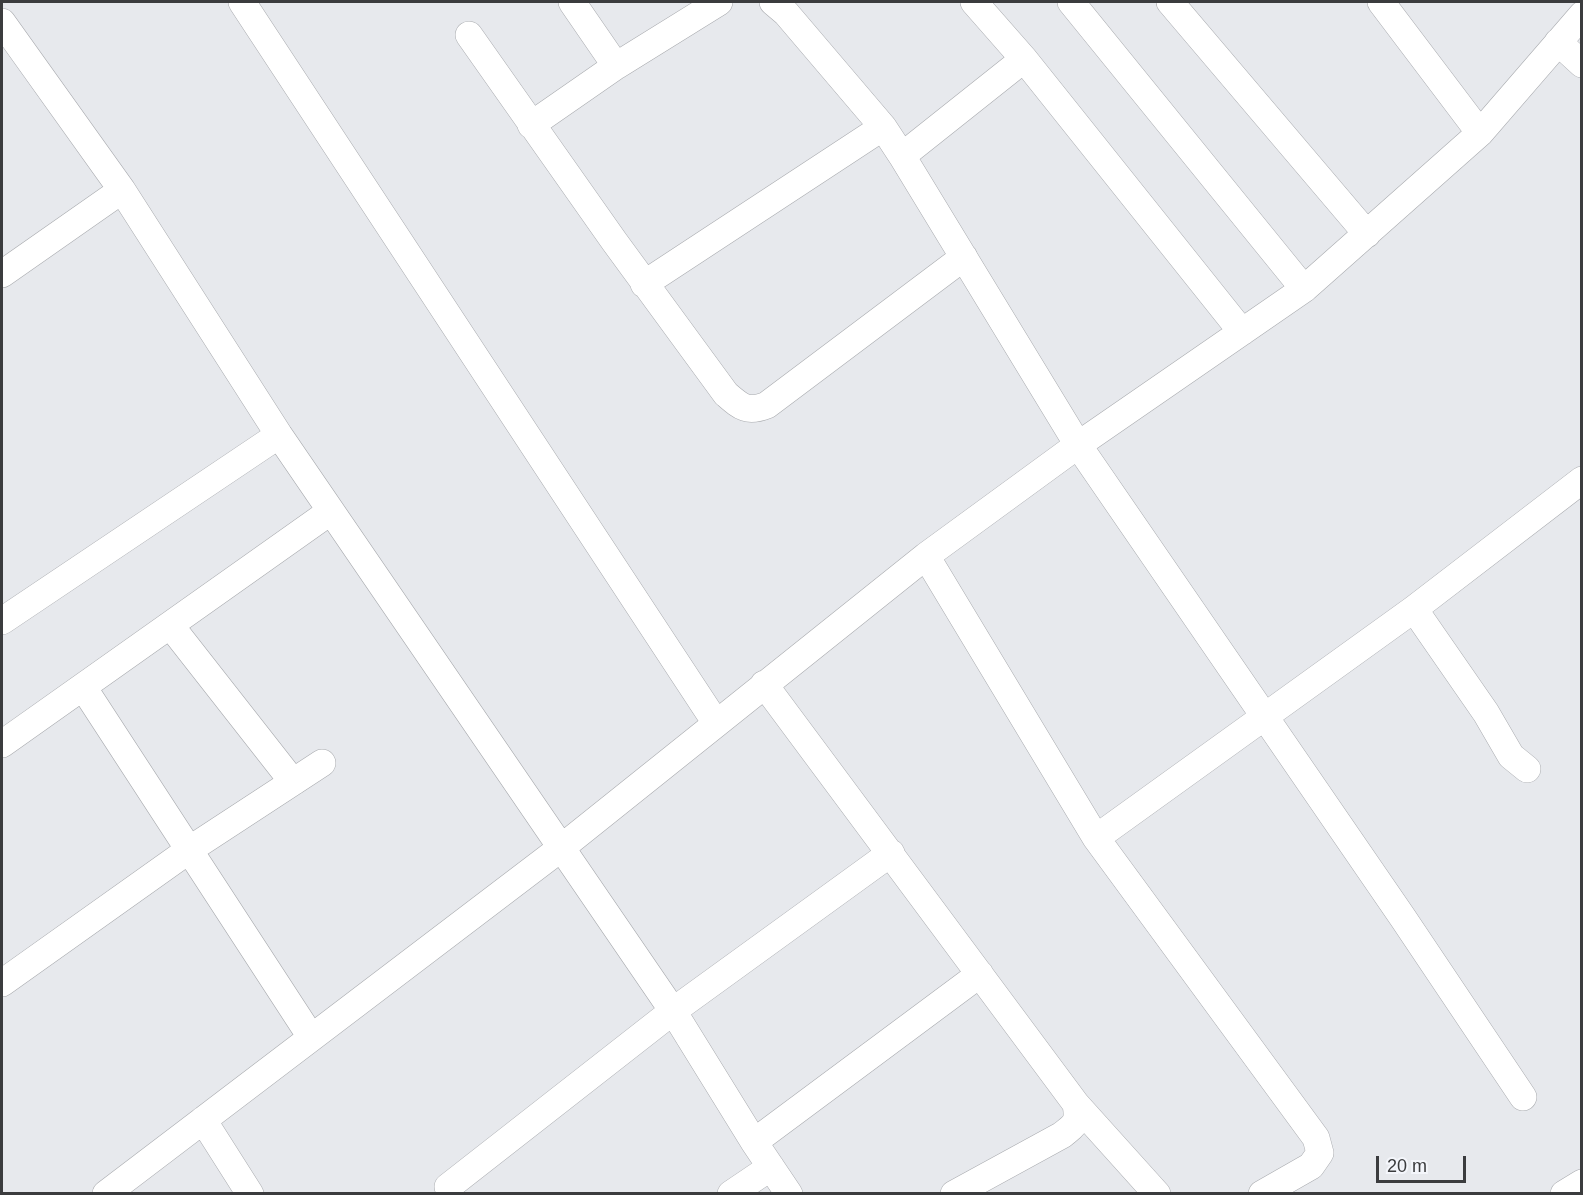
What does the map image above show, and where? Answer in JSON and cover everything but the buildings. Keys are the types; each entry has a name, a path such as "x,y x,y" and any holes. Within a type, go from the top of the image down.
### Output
{"street":[{"path":"242,2 716,723"},
{"path":"572,2 616,66"},
{"path":"531,125 616,66 718,2"},
{"path":"773,2 786,13 883,127 903,156 1078,445 1523,1097"},
{"path":"974,2 1024,59 1242,332"},
{"path":"1071,2 1304,290"},
{"path":"1170,2 1367,234"},
{"path":"1381,2 1480,133"},
{"path":"106,1194 561,848 926,556 1078,445 1304,290 1480,133 1581,15"},
{"path":"2,22 122,190 279,435 673,1011 789,1194"},
{"path":"469,35 644,284 726,394 746,409 758,409 767,405 964,257"},
{"path":"1558,42 1581,64"},
{"path":"903,156 1024,59"},
{"path":"644,284 883,127"},
{"path":"2,274 122,190"},
{"path":"2,621 279,435"},
{"path":"1096,838 1414,609 1581,480"},
{"path":"2,744 331,511"},
{"path":"926,556 1096,838 1316,1138 1320,1153 1311,1166 1262,1194"},
{"path":"1414,609 1486,713 1511,756 1527,769"},
{"path":"171,625 293,782"},
{"path":"765,684 1076,1104 1157,1194"},
{"path":"83,687 311,1037"},
{"path":"2,983 189,850 322,763"},
{"path":"448,1187 673,1011 891,853"},
{"path":"754,1142 980,974"},
{"path":"954,1194 1062,1135 1074,1125 1078,1116 1076,1104"},
{"path":"203,1120 250,1194"},
{"path":"731,1194 771,1167"},
{"path":"1564,1194 1581,1183"}]}
